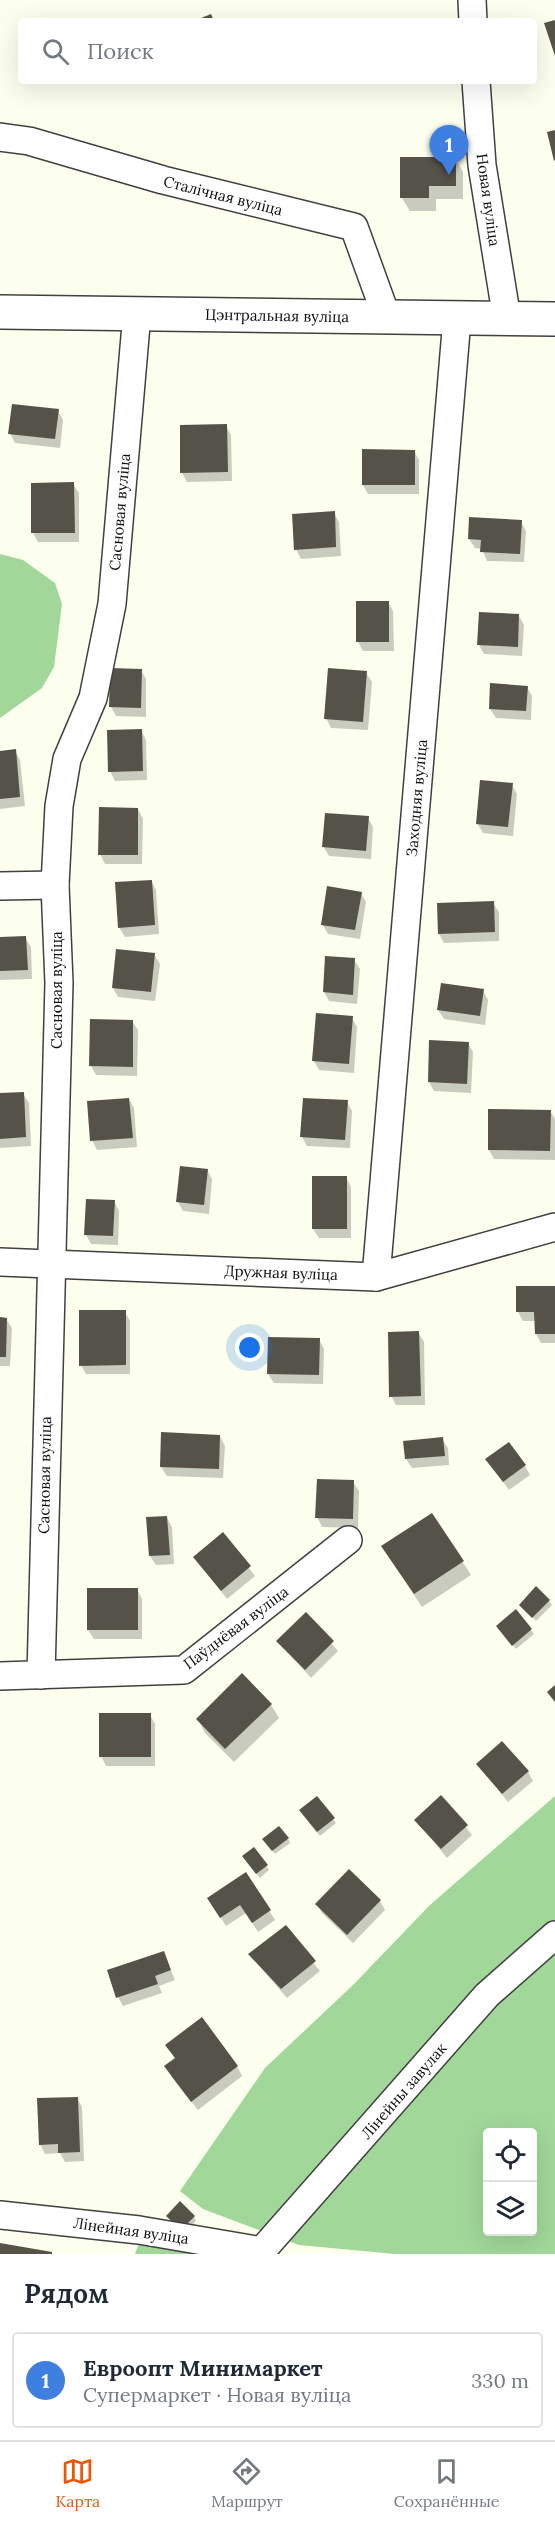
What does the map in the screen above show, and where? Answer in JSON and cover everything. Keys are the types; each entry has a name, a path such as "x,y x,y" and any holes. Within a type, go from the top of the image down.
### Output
{"street":[{"path":"472,0 473,18"},
{"name":"Новая вуліца","path":"476,84 482,165 507,318"},
{"name":"Сталічная вуліца","path":"0,137 29,141 163,180 354,227 387,318"},
{"name":"Цэнтральная вуліца","path":"0,312 458,319 555,318"},
{"name":"Сасновая вуліца","path":"41,1675 59,983 55,885 59,806 67,759 93,698 112,604 137,313"},
{"name":"Заходняя вуліца","path":"376,1277 458,319"},
{"path":"0,886 55,885"},
{"name":"Дружная вуліца","path":"0,1262 376,1277 555,1227"},
{"name":"Паўднёвая вуліца","path":"0,1676 184,1670 348,1540"},
{"name":"Лінейны завулак","path":"261,2253 487,1995 555,1935"},
{"name":"Лінейная вуліца","path":"0,2215 139,2230 261,2253"}],"green space":[{"path":"0,554 23,560 55,583 62,604 54,667 42,688 0,718"},
{"path":"555,1796 555,2254 395,2254 299,2245 203,2209 180,2191 265,2068 353,1985 430,1905"},
{"path":"139,2243 197,2254 135,2254"}],"building":[{"path":"211,14 213,18 201,18"},
{"path":"555,20 555,56 544,23"},
{"path":"555,130 555,160 554,161 547,132"},
{"path":"400,157 456,157 456,186 429,186 429,198 400,198"},
{"path":"12,404 59,409 55,439 8,434"},
{"path":"227,424 228,472 180,473 180,425"},
{"path":"362,449 415,450 415,485 362,485"},
{"path":"74,482 75,533 31,533 31,483"},
{"path":"335,511 336,547 294,550 292,514"},
{"path":"469,517 522,520 520,554 480,552 481,540 468,539"},
{"path":"356,601 389,601 389,642 356,642"},
{"path":"479,612 519,614 518,647 477,645"},
{"path":"110,668 142,669 141,708 109,707"},
{"path":"328,668 367,671 363,722 324,719"},
{"path":"490,683 528,686 526,711 489,709"},
{"path":"142,729 143,771 108,772 107,730"},
{"path":"16,749 20,797 0,799 0,751"},
{"path":"480,780 513,783 508,827 476,824"},
{"path":"99,807 138,808 138,855 98,855"},
{"path":"325,813 369,816 366,851 322,847"},
{"path":"152,880 155,925 118,928 115,882"},
{"path":"327,886 362,892 355,930 321,925"},
{"path":"494,901 495,932 438,934 437,903"},
{"path":"26,936 28,970 0,971 0,937"},
{"path":"116,949 155,953 151,992 112,988"},
{"path":"325,956 355,958 353,995 323,992"},
{"path":"441,983 484,989 480,1016 437,1010"},
{"path":"316,1013 353,1016 349,1064 312,1061"},
{"path":"90,1019 133,1020 133,1067 89,1066"},
{"path":"429,1040 469,1042 467,1084 428,1082"},
{"path":"24,1092 26,1137 0,1139 0,1093"},
{"path":"129,1098 133,1138 90,1141 87,1101"},
{"path":"303,1098 348,1100 345,1140 300,1137"},
{"path":"488,1109 551,1110 550,1151 488,1150"},
{"path":"180,1166 208,1169 204,1205 176,1202"},
{"path":"312,1176 347,1176 347,1229 312,1229"},
{"path":"86,1199 115,1200 113,1236 84,1235"},
{"path":"516,1286 555,1286 555,1334 535,1334 534,1312 516,1312"},
{"path":"79,1310 126,1310 126,1365 79,1366"},
{"path":"0,1317 7,1318 6,1357 0,1357"},
{"path":"419,1331 421,1396 389,1397 388,1332"},
{"path":"268,1337 320,1338 319,1375 267,1374"},
{"path":"161,1432 220,1435 219,1469 160,1467"},
{"path":"443,1437 445,1456 405,1459 403,1441"},
{"path":"509,1442 526,1465 503,1482 485,1459"},
{"path":"317,1479 354,1480 353,1519 315,1518"},
{"path":"432,1513 464,1561 414,1594 381,1546"},
{"path":"167,1516 170,1555 149,1556 146,1517"},
{"path":"223,1532 251,1566 221,1591 193,1557"},
{"path":"536,1586 550,1600 532,1618 519,1605"},
{"path":"87,1588 138,1588 138,1630 87,1630"},
{"path":"516,1609 532,1629 512,1646 496,1626"},
{"path":"306,1612 334,1641 305,1670 276,1641"},
{"path":"242,1673 272,1704 225,1749 196,1719"},
{"path":"555,1685 555,1702 547,1692"},
{"path":"99,1713 151,1713 151,1757 99,1757"},
{"path":"502,1741 529,1771 502,1794 476,1764"},
{"path":"441,1795 468,1825 441,1849 414,1820"},
{"path":"317,1796 335,1818 317,1832 299,1810"},
{"path":"279,1826 289,1838 272,1851 262,1839"},
{"path":"254,1847 268,1865 256,1874 242,1856"},
{"path":"349,1869 381,1900 347,1935 315,1904"},
{"path":"246,1872 271,1910 252,1923 240,1905 220,1918 207,1898"},
{"path":"286,1925 316,1961 281,1989 248,1954"},
{"path":"164,1951 171,1970 155,1976 158,1984 116,1998 107,1970"},
{"path":"202,2017 238,2066 191,2102 164,2066 175,2058 165,2045"},
{"path":"78,2097 80,2152 58,2153 58,2144 39,2145 37,2098"},
{"path":"180,2201 195,2216 181,2230 166,2216"},
{"path":"0,2243 52,2252 52,2254 0,2254"}],"place":[{"name":"Евроопт Минимаркет","path":"449,175"}]}
